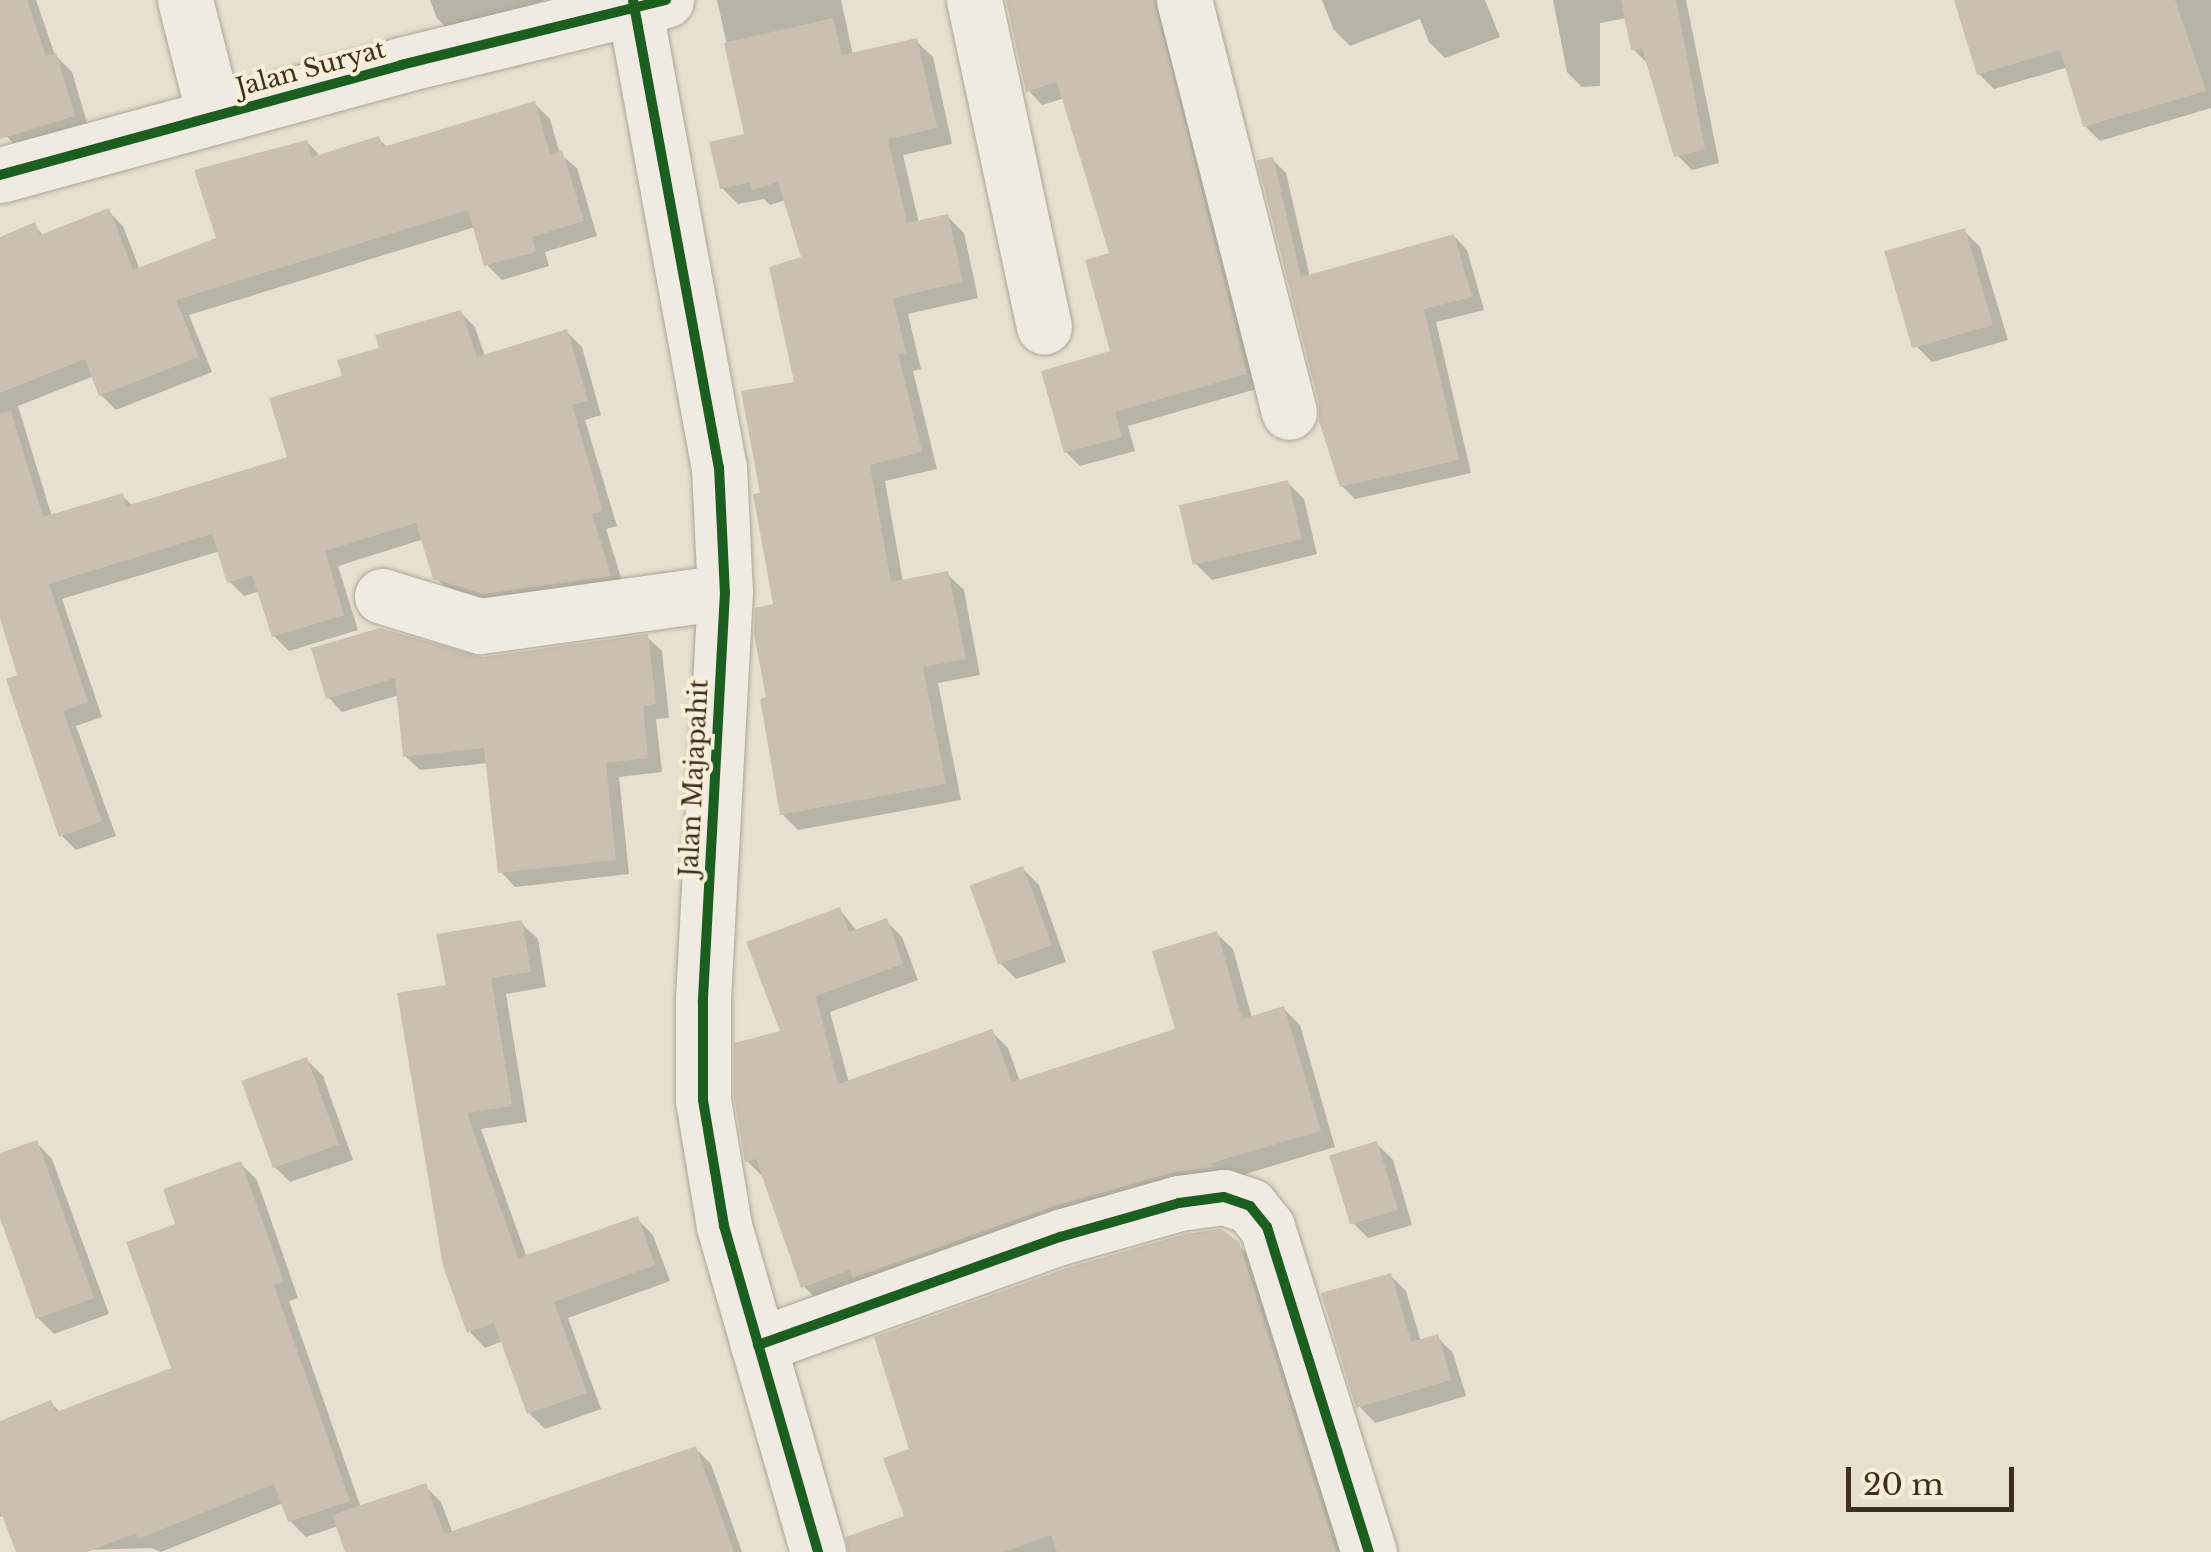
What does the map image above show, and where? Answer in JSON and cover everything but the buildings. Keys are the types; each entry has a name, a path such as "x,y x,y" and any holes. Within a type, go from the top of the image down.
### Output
{"street":[{"path":"185,0 214,115"},
{"path":"974,0 1044,327"},
{"path":"1184,0 1289,412"},
{"name":"Jalan Suryat","path":"0,175 645,2"},
{"name":"Jalan Majapahit","path":"645,2 719,468 725,592 702,1002 704,1100 724,1226 816,1552"},
{"path":"382,596 480,626 725,592"},
{"path":"758,1344 1060,1236 1179,1203 1224,1198 1250,1206 1266,1227 1369,1552"}],"cycle path":[{"path":"633,0 719,467 725,592 703,1002 703,1100 724,1226 818,1552"},
{"path":"0,175 401,65 666,0"},
{"path":"758,1345 1060,1237 1179,1203 1224,1197 1250,1206 1267,1227 1369,1552"}]}
